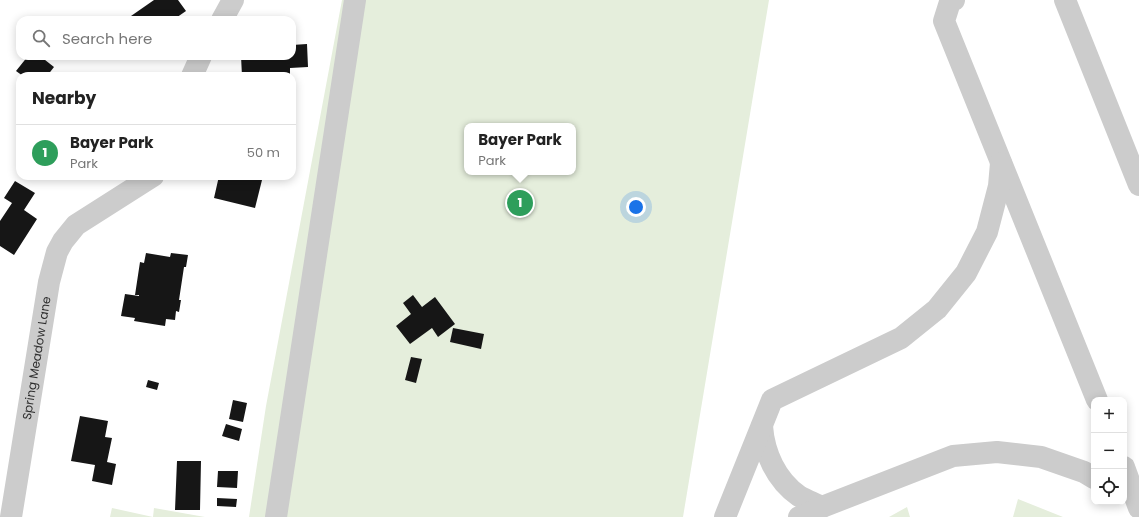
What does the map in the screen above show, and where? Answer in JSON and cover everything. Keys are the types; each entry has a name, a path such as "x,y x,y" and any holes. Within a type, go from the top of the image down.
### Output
{"street":[{"path":"224,16 233,0"},
{"path":"276,517 355,0"},
{"path":"954,0 950,2 944,21 1096,397"},
{"path":"1065,0 1139,185"},
{"path":"194,72 199,60"},
{"path":"725,517 772,400 901,338 937,309 966,273 987,232 999,186 1001,163"},
{"name":"Spring Meadow Lane","path":"11,517 49,282 57,252 63,241 76,225 147,180"},
{"path":"762,426 766,454 780,478 798,496 822,507"},
{"path":"799,517 954,456 997,452 1041,457 1084,472 1091,476"},
{"path":"1125,469 1139,508"},
{"path":"1127,501 1139,511"}],"green space":[{"path":"342,0 769,0 683,517 249,517 266,406"},
{"path":"1018,499 1063,517 1013,517"},
{"path":"907,507 910,517 889,517"},
{"path":"112,508 153,517 110,517"},
{"path":"154,508 205,517 153,517"}],"building":[{"path":"154,0 178,0 186,11 179,16 131,16"},
{"path":"307,44 308,67 290,68 290,72 242,72 241,60 296,60 296,45"},
{"path":"25,60 45,60 54,67 50,72 16,71"},
{"path":"218,180 262,180 255,208 214,198"},
{"path":"15,181 35,193 24,210 37,219 14,255 0,246 0,221 12,203 4,198"},
{"path":"146,253 170,257 171,253 188,255 186,267 184,267 179,300 181,300 179,312 176,311 175,320 166,319 165,326 134,321 135,318 121,316 125,294 139,296 135,295 140,262 144,263"},
{"path":"413,295 422,307 435,297 455,324 438,337 432,328 410,344 396,326 411,314 403,303"},
{"path":"453,328 484,334 481,349 450,342"},
{"path":"411,357 422,359 416,383 405,380"},
{"path":"148,380 159,383 157,390 146,387"},
{"path":"233,400 247,403 243,422 229,419"},
{"path":"80,416 108,421 105,437 112,438 107,462 116,464 112,485 92,481 95,465 71,461"},
{"path":"226,424 242,429 239,441 222,436"},
{"path":"177,461 201,461 200,510 175,510"},
{"path":"218,471 238,471 237,488 217,487"},
{"path":"217,498 237,499 236,507 217,506"}],"place":[{"name":"Bayer Park","path":"520,203"}]}
